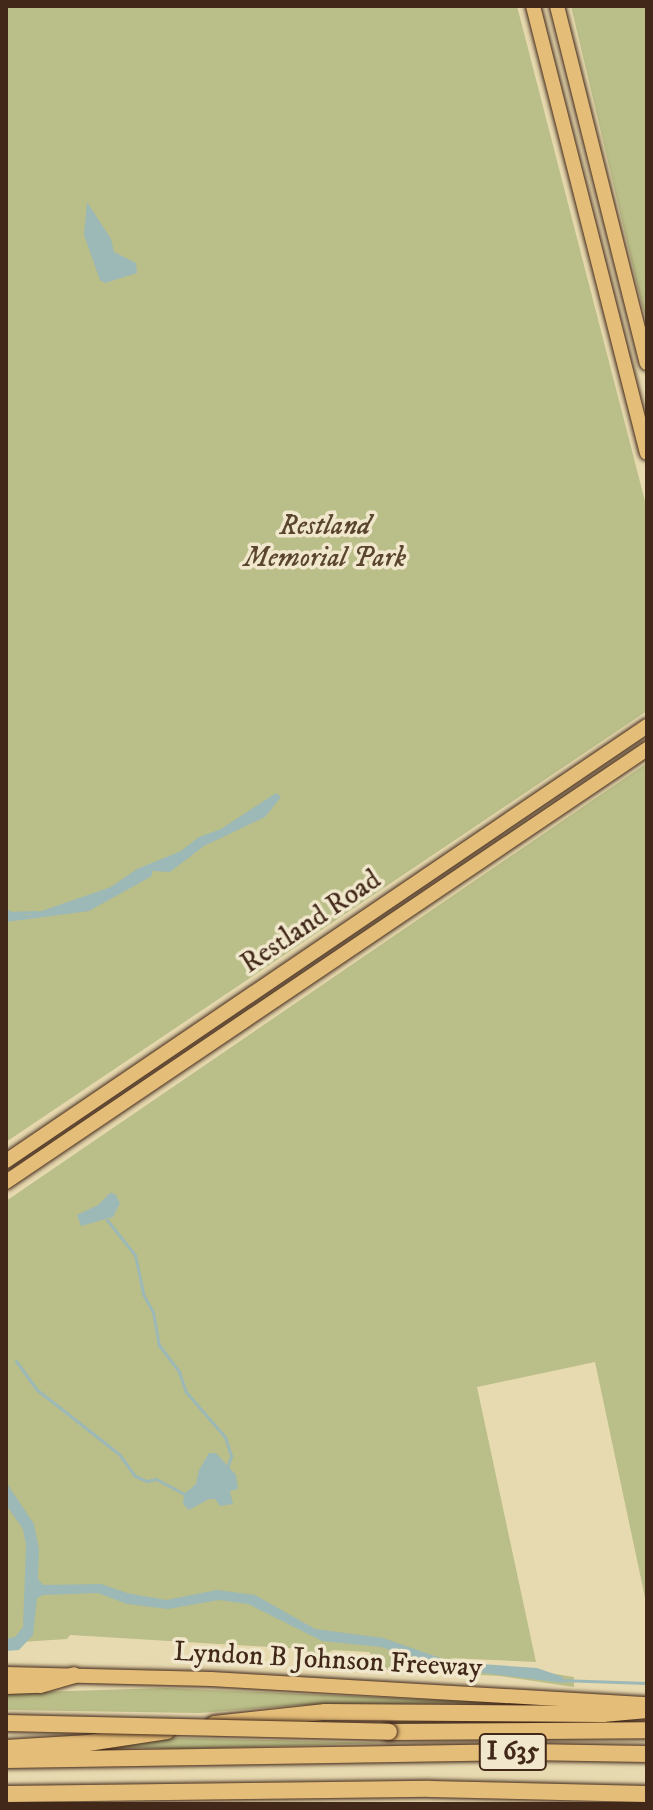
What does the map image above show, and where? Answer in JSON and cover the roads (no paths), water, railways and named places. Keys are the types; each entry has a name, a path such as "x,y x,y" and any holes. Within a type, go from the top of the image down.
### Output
{"highway":[{"path":"6,1686 74,1675"},
{"path":"6,1748 88,1743 245,1719 325,1712 603,1714 647,1707"},
{"path":"6,1723 389,1732 647,1730"},
{"name":"I 635","path":"6,1760 526,1752 647,1754"},
{"path":"6,1794 457,1789 647,1794"}],"main road":[{"path":"533,6 647,453"},
{"path":"557,6 647,363"},
{"name":"Restland Road","path":"6,1161 647,726"},
{"name":"Restland Road","path":"6,1182 647,749"},
{"path":"6,1674 40,1680"},
{"name":"Lyndon B Johnson Freeway","path":"74,1675 647,1707"}],"water":[{"path":"87,202 111,239 114,252 136,263 137,273 105,283 100,280 84,235"},
{"path":"276,793 281,797 265,817 204,846 170,872 152,871 152,876 89,911 6,922 6,909 16,914 30,915 111,887 137,869 181,851 199,837 221,829"},
{"path":"110,1193 115,1194 120,1203 113,1217 81,1226 77,1215 98,1205"},
{"path":"209,1453 216,1453 236,1475 238,1489 230,1491 233,1504 220,1506 215,1499 209,1499 189,1510 183,1504 184,1494 196,1484 199,1470"},
{"path":"6,1482 34,1524 39,1549 38,1579 43,1585 101,1584 127,1593 166,1600 217,1590 255,1595 315,1629 383,1638 452,1662 537,1668 563,1677 563,1683 452,1669 381,1647 322,1641 248,1604 219,1600 168,1609 127,1604 98,1593 43,1595 37,1598 33,1635 19,1650 6,1651 6,1639 15,1637 23,1627 26,1545 23,1529 6,1505"}],"waterway":[{"path":"6,913 37,912"},
{"path":"107,1220 135,1255 143,1294 153,1312 159,1345 179,1372 186,1392 225,1437 231,1456 228,1466"},
{"path":"16,1361 36,1389 119,1454 135,1476 147,1481 156,1479 184,1494"},
{"path":"559,1680 647,1683"}],"park label":[{"name":"Restland Memorial Park","path":"325,542"}]}
